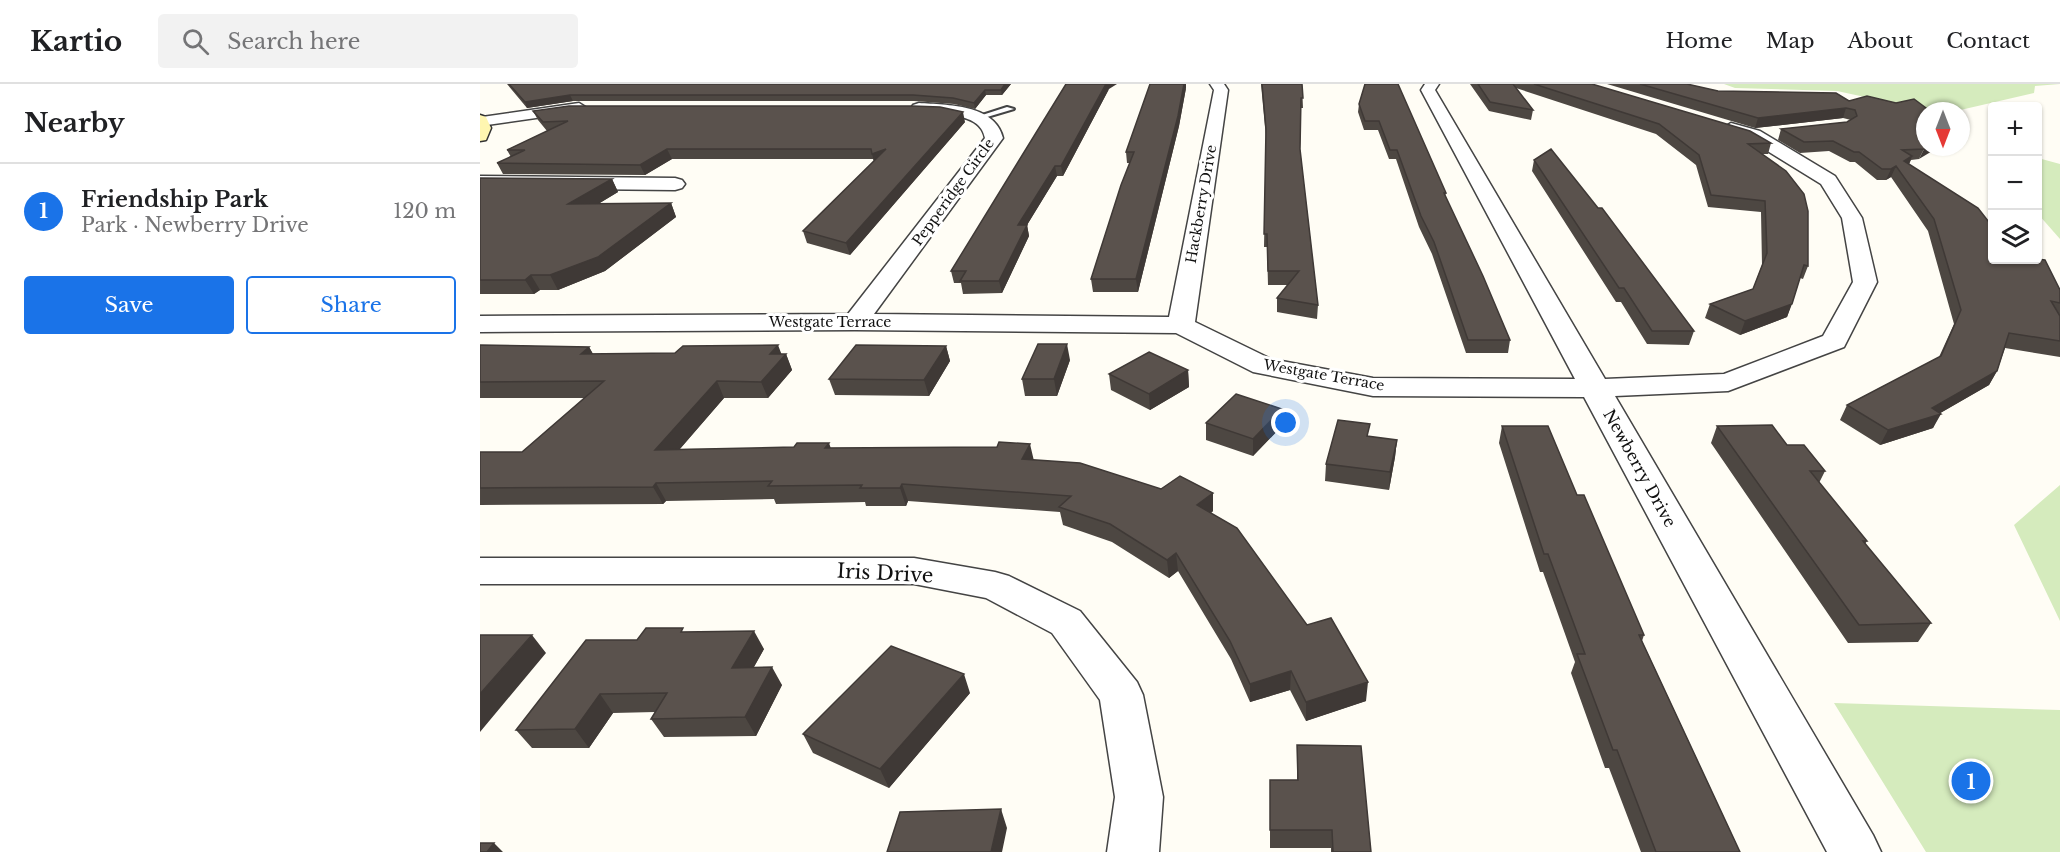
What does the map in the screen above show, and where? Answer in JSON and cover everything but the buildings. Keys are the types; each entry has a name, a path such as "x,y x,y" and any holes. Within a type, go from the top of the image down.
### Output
{"street":[{"name":"Hackberry Drive","path":"1180,325 1221,90 1217,84"},
{"name":"Newberry Drive","path":"1432,84 1428,90 1855,852"},
{"path":"481,126 573,108 597,108"},
{"name":"Pepperidge Circle","path":"855,322 993,142 995,135 992,128 977,118 946,110 902,108"},
{"name":"Westgate Terrace","path":"480,324 855,322 1180,325 1263,366 1373,387 1595,388 1728,382 1834,341 1865,282 1852,218 1828,180 1765,133 1708,121"},
{"path":"480,182 675,184"},
{"name":"Iris Drive","path":"480,571 914,571 995,585 1066,622 1121,695 1139,797 1132,852"}],"lane":[{"path":"977,118 1010,109"}],"green space":[{"path":"1724,84 2060,84 2035,86 2034,93 1970,108 1970,102 1916,102 1916,108 1837,91 1735,88"},
{"path":"2042,159 2060,164 2060,239 2042,219"},
{"path":"2060,485 2060,621 2014,525"},
{"path":"1834,703 2060,710 2060,852 1926,852"}],"place":[{"name":"Friendship Park","path":"1971,781"}]}
